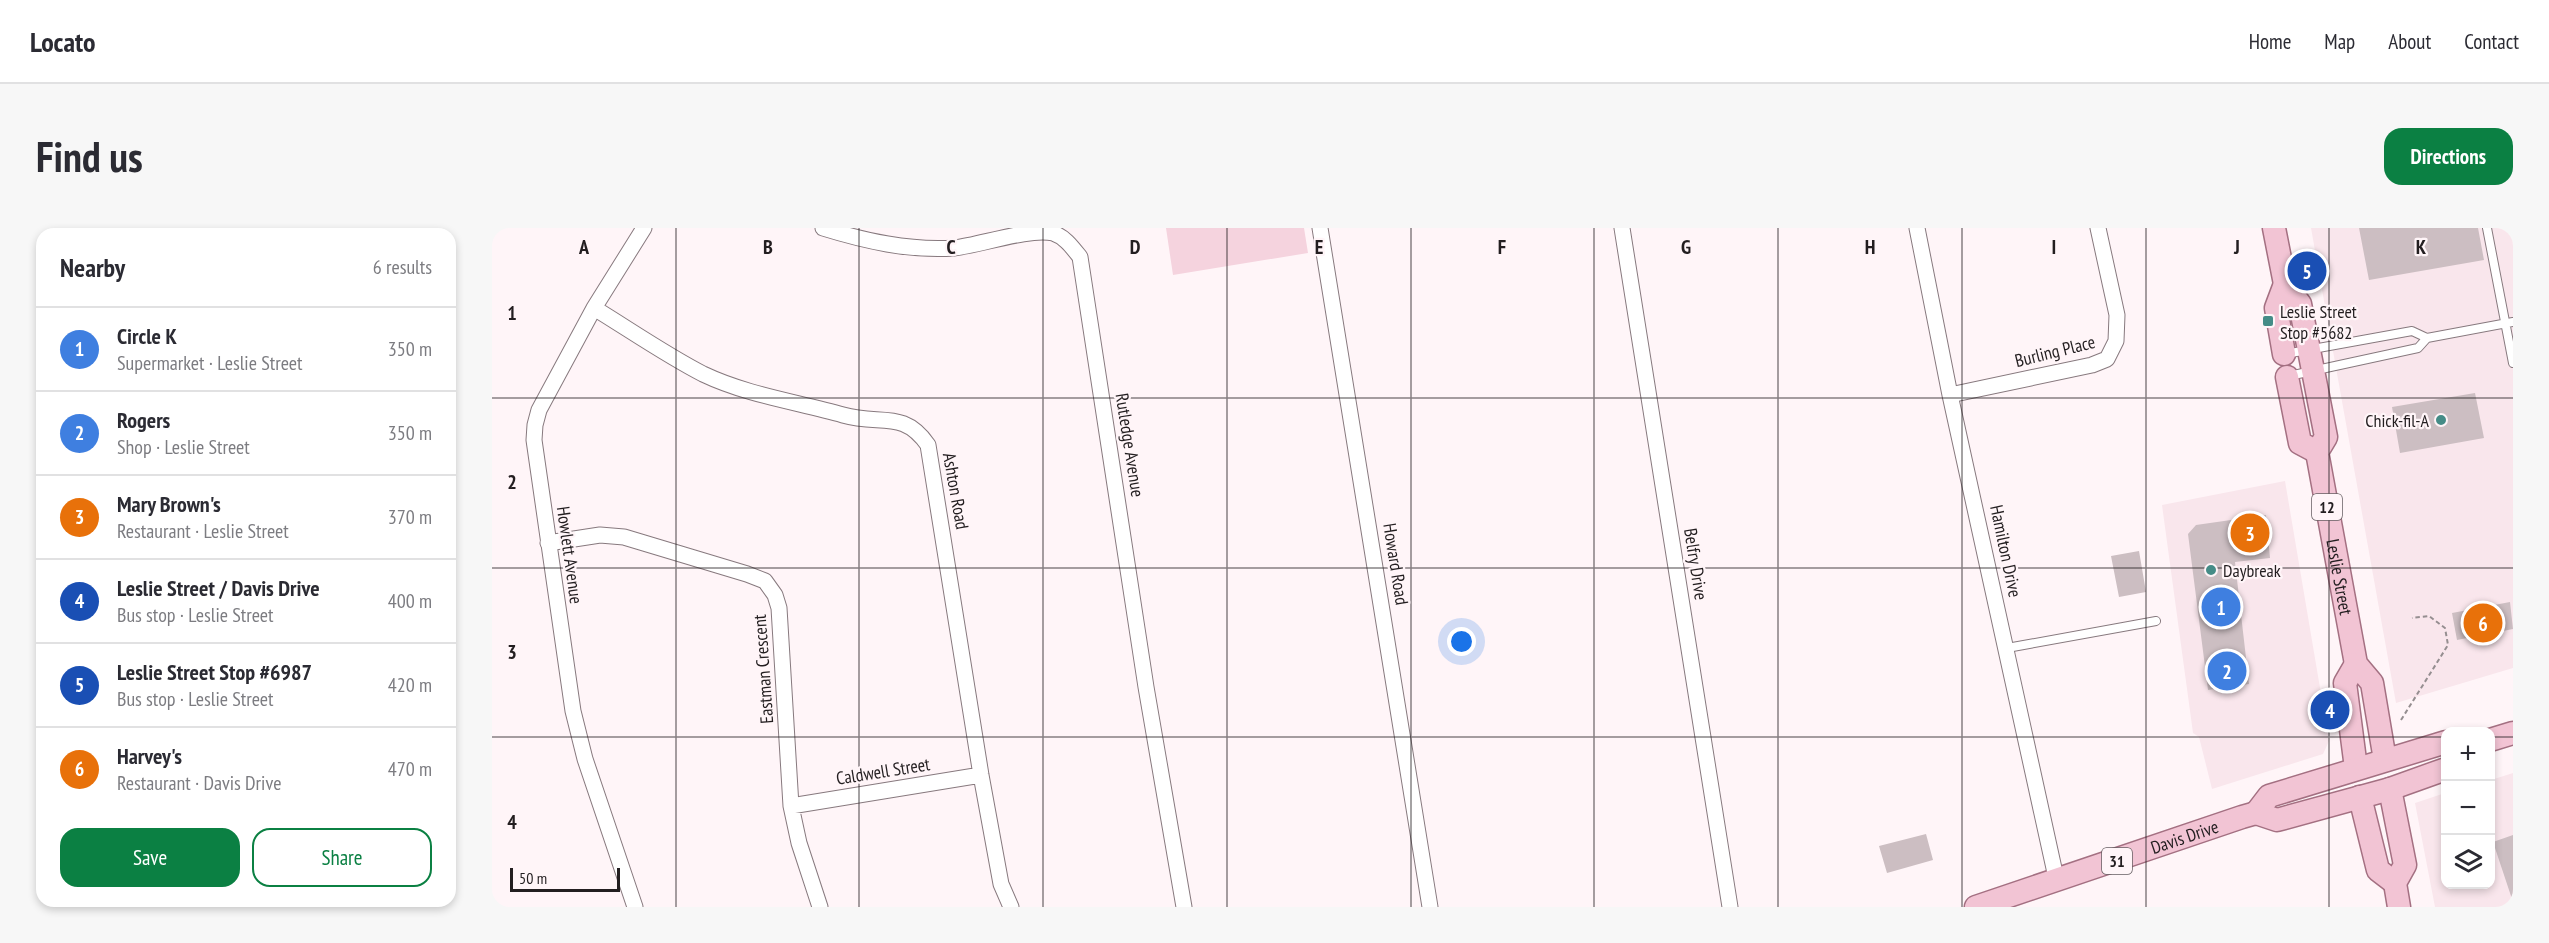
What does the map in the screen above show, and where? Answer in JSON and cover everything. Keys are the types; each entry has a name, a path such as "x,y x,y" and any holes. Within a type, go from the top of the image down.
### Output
{"main road":[{"name":"Leslie Street","path":"2274,228 2285,284 2300,304 2326,437 2317,452 2356,664 2372,683 2385,760"},
{"name":"Leslie Street","path":"2284,354 2276,308 2285,284"},
{"path":"2287,377 2300,443 2317,452"},
{"path":"2356,664 2345,683 2356,768"},
{"path":"2495,738 2513,733"},
{"name":"Davis Drive","path":"1976,907 2058,882 2256,813 2269,796 2441,743"},
{"name":"Davis Drive","path":"2256,813 2277,820 2390,789 2441,770"},
{"path":"2390,789 2404,865 2395,883 2399,907"},
{"path":"2360,797 2378,870 2395,883"}],"street":[{"name":"Howlett Avenue","path":"635,907 585,759 573,711 534,440 539,410 594,308 644,228"},
{"name":"Rutledge Avenue","path":"823,228 860,239 899,245 954,248 1032,232 1052,232 1067,241 1080,256 1146,687 1184,907"},
{"name":"Howard Road","path":"1320,228 1430,907"},
{"name":"Belfry Drive","path":"1623,228 1730,907"},
{"name":"Hamilton Drive","path":"1917,228 1950,395 2058,882"},
{"name":"Burling Place","path":"1950,395 2092,365 2107,359 2116,341 2117,315 2098,228"},
{"name":"Ashton Road","path":"594,308 713,377 768,396 850,418 905,423 918,430 928,445 932,461 1000,884 1011,907"},
{"name":"Eastman Crescent","path":"548,543 600,535 624,537 765,581 775,595 779,608 791,806 799,843 820,907"},
{"name":"Caldwell Street","path":"791,806 981,775"}],"lane":[{"path":"2487,228 2509,323 2513,363"},
{"path":"2287,377 2310,360 2412,332 2427,338 2509,323"},
{"path":"2284,354 2310,360 2418,348 2427,338"},
{"path":"2007,648 2156,621"}],"path":[{"path":"2401,720 2448,645 2445,628 2429,616 2412,618"}],"shaded area":[{"path":"1166,228 1304,228 1308,253 1173,275"},
{"path":"2311,228 2513,228 2513,668 2396,703"},
{"path":"2285,481 2329,741 2323,754 2212,789 2199,737 2193,733 2162,505"},
{"path":"2513,773 2513,907 2435,907 2415,803 2441,794 2441,889 2495,889 2495,779"}],"building":[{"path":"2359,228 2478,228 2484,260 2369,280"},
{"path":"2475,393 2484,438 2400,453 2392,407"},
{"path":"2266,515 2270,558 2235,562 2249,684 2208,690 2188,534 2196,525"},
{"path":"2139,551 2146,592 2119,597 2111,556"},
{"path":"2510,602 2513,629 2457,640 2452,613"},
{"path":"1926,834 1933,860 1887,873 1879,846"},
{"path":"2513,835 2513,902 2495,848 2495,841"}],"place":[{"name":"Leslie Street Stop #6987","path":"2307,271"},
{"name":"Leslie Street Stop #5682","path":"2268,321"},
{"name":"Chick-fil-A","path":"2441,420"},
{"name":"Mary Brown's","path":"2250,533"},
{"name":"Daybreak","path":"2211,570"},
{"name":"Circle K","path":"2221,607"},
{"name":"Harvey's","path":"2483,623"},
{"name":"Rogers","path":"2227,671"},
{"name":"Leslie Street / Davis Drive","path":"2330,710"}]}
